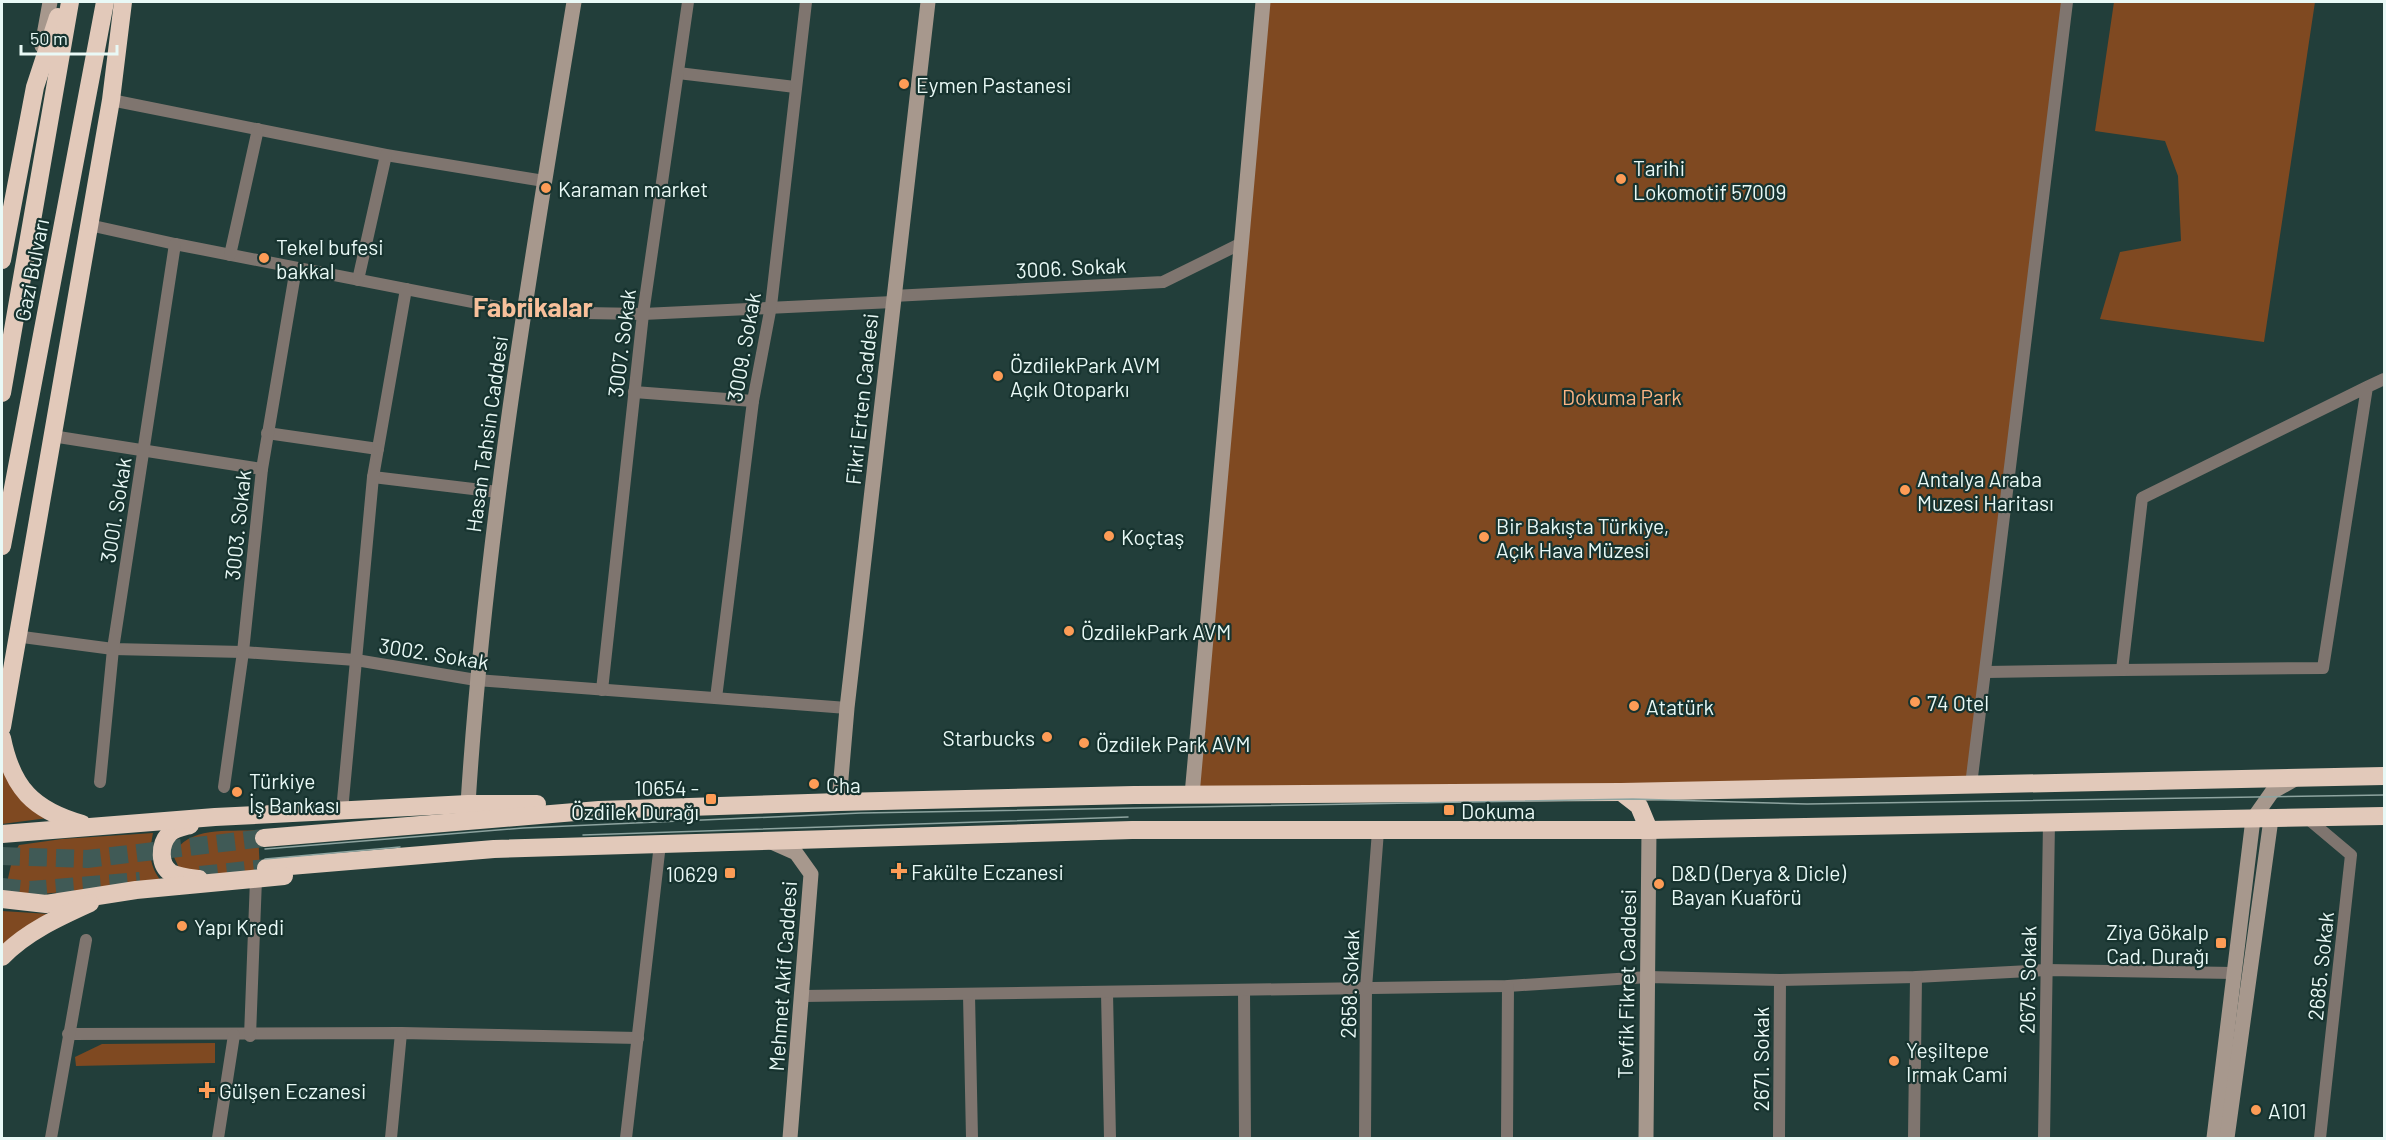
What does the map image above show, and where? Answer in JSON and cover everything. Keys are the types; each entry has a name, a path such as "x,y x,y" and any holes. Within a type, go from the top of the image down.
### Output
{"highway":[{"path":"2,260 35,87 63,2"},
{"name":"Gazi Bulvarı","path":"2,393 70,2"},
{"name":"Gazi Bulvarı","path":"2,546 105,2"},
{"path":"2,727 15,636 111,100 123,2"},
{"path":"2,738 7,766 37,805 59,817 99,826"},
{"path":"264,838 598,810 839,802 1192,795 1621,792 2385,776"},
{"path":"1621,792 1639,806 1649,830"},
{"path":"2,834 214,817 468,804 528,804 598,810"},
{"path":"2,899 46,904 111,893 225,882 261,874 502,861 575,848 766,840 1132,830 1649,830 2385,816"},
{"path":"214,817 169,833 163,845 162,854 164,864 171,873 225,882"},
{"path":"2,957 11,947 49,922 111,893"}],"street":[{"path":"35,87 50,2"},
{"name":"Hasan Tahsin Caddesi","path":"468,804 476,680 498,492 544,181 574,2"},
{"name":"3007. Sokak","path":"602,690 643,314 688,2"},
{"name":"3009. Sokak","path":"716,698 753,401 771,306 806,2"},
{"name":"Fikri Erten Caddesi","path":"839,802 847,708 928,2"},
{"path":"1192,795 1263,2"},
{"path":"1971,785 2067,2"},
{"path":"678,73 795,87"},
{"path":"111,100 386,155 544,181"},
{"path":"230,255 258,129"},
{"path":"358,280 386,155"},
{"name":"3006. Sokak","path":"88,225 524,312 643,314 1163,282 1242,243"},
{"name":"3001. Sokak","path":"99,782 113,649 175,244"},
{"name":"3003. Sokak","path":"224,788 243,652 262,469 296,268"},
{"path":"342,811 373,477 406,290"},
{"path":"2122,670 2142,498 2385,379"},
{"path":"1986,672 2323,668 2367,387"},
{"path":"634,392 753,401"},
{"path":"267,433 378,449"},
{"path":"52,436 262,469"},
{"path":"373,477 498,492"},
{"name":"3002. Sokak","path":"15,636 113,649 243,652 356,660 476,680 847,708"},
{"path":"2214,1138 2234,973 2262,819 2272,792 2295,779"},
{"name":"2685. Sokak","path":"2307,818 2351,855 2320,1138"},
{"path":"2227,1138 2262,819"},
{"name":"2675. Sokak","path":"2044,1138 2049,822"},
{"name":"Tevfik Fikret Caddesi","path":"1646,1138 1649,830"},
{"name":"2658. Sokak","path":"1365,1138 1366,988 1378,831"},
{"name":"Mehmet Akif Caddesi","path":"766,840 796,853 811,874 790,1138"},
{"path":"626,1138 660,844"},
{"path":"250,1036 261,874"},
{"path":"51,1138 86,940"},
{"path":"803,996 1508,986 1648,977 1780,980 1916,977 2047,970 2234,973"},
{"path":"1914,1138 1916,977"},
{"name":"2671. Sokak","path":"1779,1138 1780,980"},
{"path":"1507,1138 1508,986"},
{"path":"1244,990 1245,1138"},
{"path":"1107,993 1110,1138"},
{"path":"969,995 972,1138"},
{"path":"68,1034 250,1036 401,1034 638,1038"},
{"path":"391,1138 401,1034"},
{"path":"218,1138 234,1035"}],"green space":[{"name":"Dokuma Park","path":"1262,2 2067,2 1971,785 1192,795"},
{"path":"2114,2 2315,2 2264,342 2100,319 2120,252 2181,241 2178,176 2165,141 2095,131"},
{"path":"3,771 48,818 2,824"},
{"path":"258,830 260,874 213,877 179,868 173,855 180,845 199,834"},
{"path":"153,833 151,859 162,882 22,896 4,892 19,845 62,839"},
{"path":"2,911 49,914 2,948"},
{"path":"215,1043 215,1063 76,1066 75,1057 102,1044"}],"tunnel":[{"path":"2,856 87,859 264,838"},
{"path":"200,875 266,868"},
{"path":"2,887 30,890 140,881"}],"tram line":[{"path":"265,849 523,828 861,813 1633,799 1807,804 2384,795"},
{"path":"583,835 1128,817"},
{"path":"265,859 400,847"}],"place":[{"name":"Eymen Pastanesi","path":"904,84"},
{"name":"Tarihi Lokomotif 57009","path":"1621,179"},
{"name":"Karaman market","path":"546,188"},
{"name":"Tekel bufesi bakkal","path":"264,258"},
{"name":"ÖzdilekPark AVM Açık Otoparkı","path":"998,376"},
{"name":"Antalya Araba Muzesi Haritası","path":"1905,490"},
{"name":"Koçtaş","path":"1109,536"},
{"name":"Bir Bakışta Türkiye, Açık Hava Müzesi","path":"1484,537"},
{"name":"ÖzdilekPark AVM","path":"1069,631"},
{"name":"74 Otel","path":"1915,702"},
{"name":"Atatürk","path":"1634,706"},
{"name":"Starbucks","path":"1047,737"},
{"name":"Özdilek Park AVM","path":"1084,743"},
{"name":"Cha","path":"814,784"},
{"name":"Türkiye İş Bankası","path":"237,792"},
{"name":"10654 - Özdilek Durağı","path":"711,799"},
{"name":"Dokuma","path":"1449,810"},
{"name":"Fakülte Eczanesi","path":"899,871"},
{"name":"10629","path":"730,873"},
{"name":"D&D (Derya & Dicle) Bayan Kuaförü","path":"1659,884"},
{"name":"Yapı Kredi","path":"182,926"},
{"name":"Ziya Gökalp Cad. Durağı","path":"2221,943"},
{"name":"Yeşiltepe Irmak Cami","path":"1894,1061"},
{"name":"Gülşen Eczanesi","path":"207,1090"},
{"name":"A101","path":"2256,1110"}],"district":[{"name":"Fabrikalar","path":"533,306"}]}
